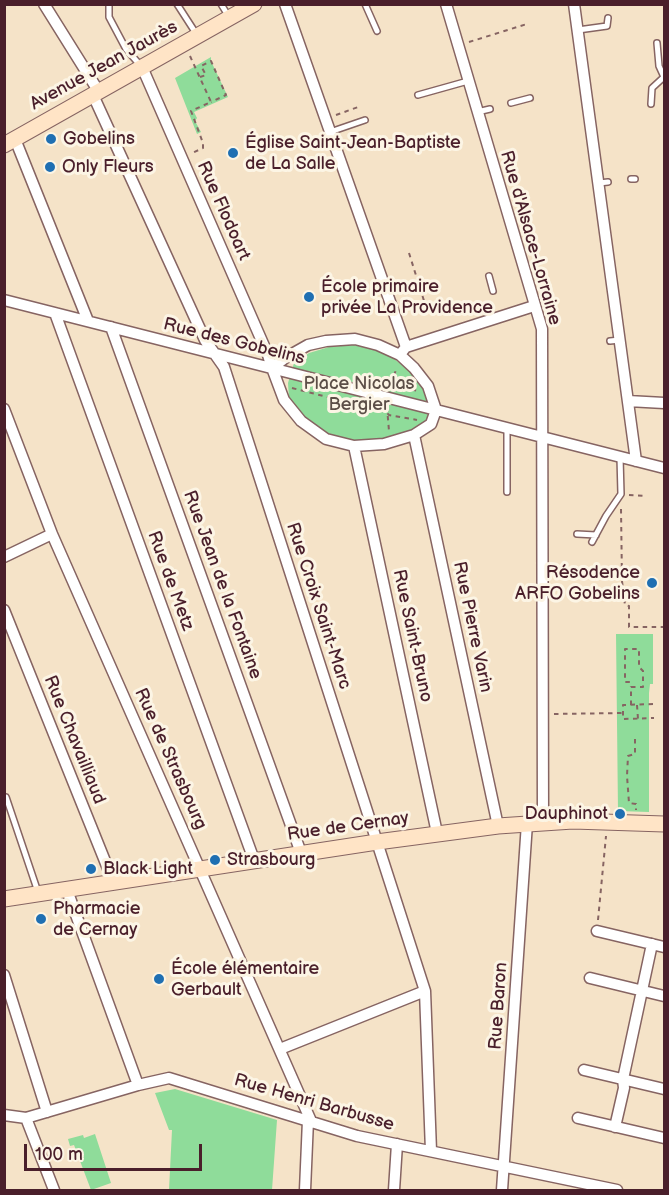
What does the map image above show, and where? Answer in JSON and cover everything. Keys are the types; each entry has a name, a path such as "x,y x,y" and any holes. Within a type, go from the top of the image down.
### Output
{"main road":[{"name":"Avenue Jean Jaurès","path":"10,142 254,4"},
{"name":"Rue de Cernay","path":"4,899 301,853 498,826 607,821 664,824"}],"street":[{"name":"Rue Croix Saint-Marc","path":"44,4 96,93 205,340 224,367 425,991 431,1151"},
{"path":"285,4 330,132 401,352 432,395 435,415 431,423 414,435 390,443 354,446 326,439 301,421 284,400 272,368 308,345 355,339 401,352 499,313 534,306"},
{"name":"Rue d'Alsace-Lorraine","path":"446,4 542,329 539,518 547,534 542,714 535,823"},
{"path":"574,4 603,183 615,341 628,400 636,461"},
{"name":"Rue Flodoart","path":"142,67 272,368"},
{"path":"10,142 88,321"},
{"name":"Rue des Gobelins","path":"4,300 388,398 435,415 507,428 664,468"},
{"name":"Rue de Metz","path":"55,313 255,860"},
{"name":"Rue Jean de la Fontaine","path":"111,327 301,853"},
{"path":"628,400 664,403"},
{"name":"Rue de Strasbourg","path":"4,409 52,534 201,868 310,1121"},
{"name":"Rue Pierre Varin","path":"414,435 498,826"},
{"name":"Rue Saint-Bruno","path":"354,446 437,833"},
{"path":"4,557 52,534"},
{"name":"Rue Chavailliaud","path":"4,610 113,881"},
{"name":"Rue Baron","path":"502,1191 535,823"},
{"path":"67,890 138,1085"},
{"path":"597,932 664,947"},
{"path":"615,1127 624,1088 622,1079 652,944"},
{"path":"4,975 47,1112"},
{"path":"590,978 664,996"},
{"path":"279,1048 425,991"},
{"path":"584,1070 664,1089"},
{"name":"Rue Henri Barbusse","path":"4,1116 26,1118 138,1085 172,1079 357,1136 617,1191"},
{"path":"26,1118 54,1191"},
{"path":"578,1118 664,1138"},
{"path":"304,1191 310,1121"},
{"path":"394,1191 397,1144"}],"lane":[{"path":"109,4 109,17 126,49 142,67"},
{"path":"177,4 191,40"},
{"path":"221,4 230,18"},
{"path":"365,4 376,31"},
{"path":"578,30 607,26 608,18"},
{"path":"651,104 652,88 664,77 659,66 657,43"},
{"path":"418,95 468,81"},
{"path":"511,103 530,98"},
{"path":"477,112 490,109"},
{"path":"330,132 365,120"},
{"path":"489,276 493,291"},
{"path":"507,428 507,492"},
{"path":"592,542 621,494 620,457"},
{"path":"577,534 596,535"},
{"path":"6,796 39,894"}],"path":[{"path":"458,46 527,24"},
{"path":"191,40 200,77 211,102"},
{"path":"182,158 203,148 191,111 226,95 211,61 201,66 206,75 200,77"},
{"path":"325,119 361,106"},
{"path":"409,253 425,304"},
{"path":"390,443 386,412 401,352"},
{"path":"358,377 432,395"},
{"path":"278,384 417,421 423,417 435,415"},
{"path":"645,496 621,494 622,581 625,605 629,606 629,627 664,627"},
{"path":"631,687 643,687 643,671 639,667 639,649 625,649 625,682 630,682 631,705"},
{"path":"654,704 623,705 623,719 654,718"},
{"path":"637,705 638,719"},
{"path":"542,714 623,713"},
{"path":"635,739 635,754 628,756 627,776 629,803 636,804 637,817"},
{"path":"597,932 607,821"}],"green space":[{"path":"211,57 228,97 194,112 197,118 195,121 201,132 197,134 175,78"},
{"name":"Place Nicolas Bergier","path":"354,345 386,353 413,373 429,397 427,424 385,441 357,442 328,435 305,418 289,399 288,383 294,363 309,353 329,347"},
{"path":"616,634 653,634 653,684 650,684 649,693 649,812 618,811"},
{"path":"175,1089 277,1120 272,1190 169,1190 172,1130 169,1130 155,1093"},
{"path":"95,1134 111,1183 91,1190 74,1145 70,1146 68,1139 83,1135 84,1138"}],"place":[{"name":"Gobelins","path":"51,139"},
{"name":"Église Saint-Jean-Baptiste de La Salle","path":"233,153"},
{"name":"Only Fleurs","path":"50,167"},
{"name":"École primaire privée La Providence","path":"309,297"},
{"name":"Résodence ARFO Gobelins","path":"652,583"},
{"name":"Dauphinot","path":"620,814"},
{"name":"Strasbourg","path":"215,860"},
{"name":"Black Light","path":"91,869"},
{"name":"Pharmacie de Cernay","path":"41,919"},
{"name":"École élémentaire Gerbault","path":"159,979"}]}
